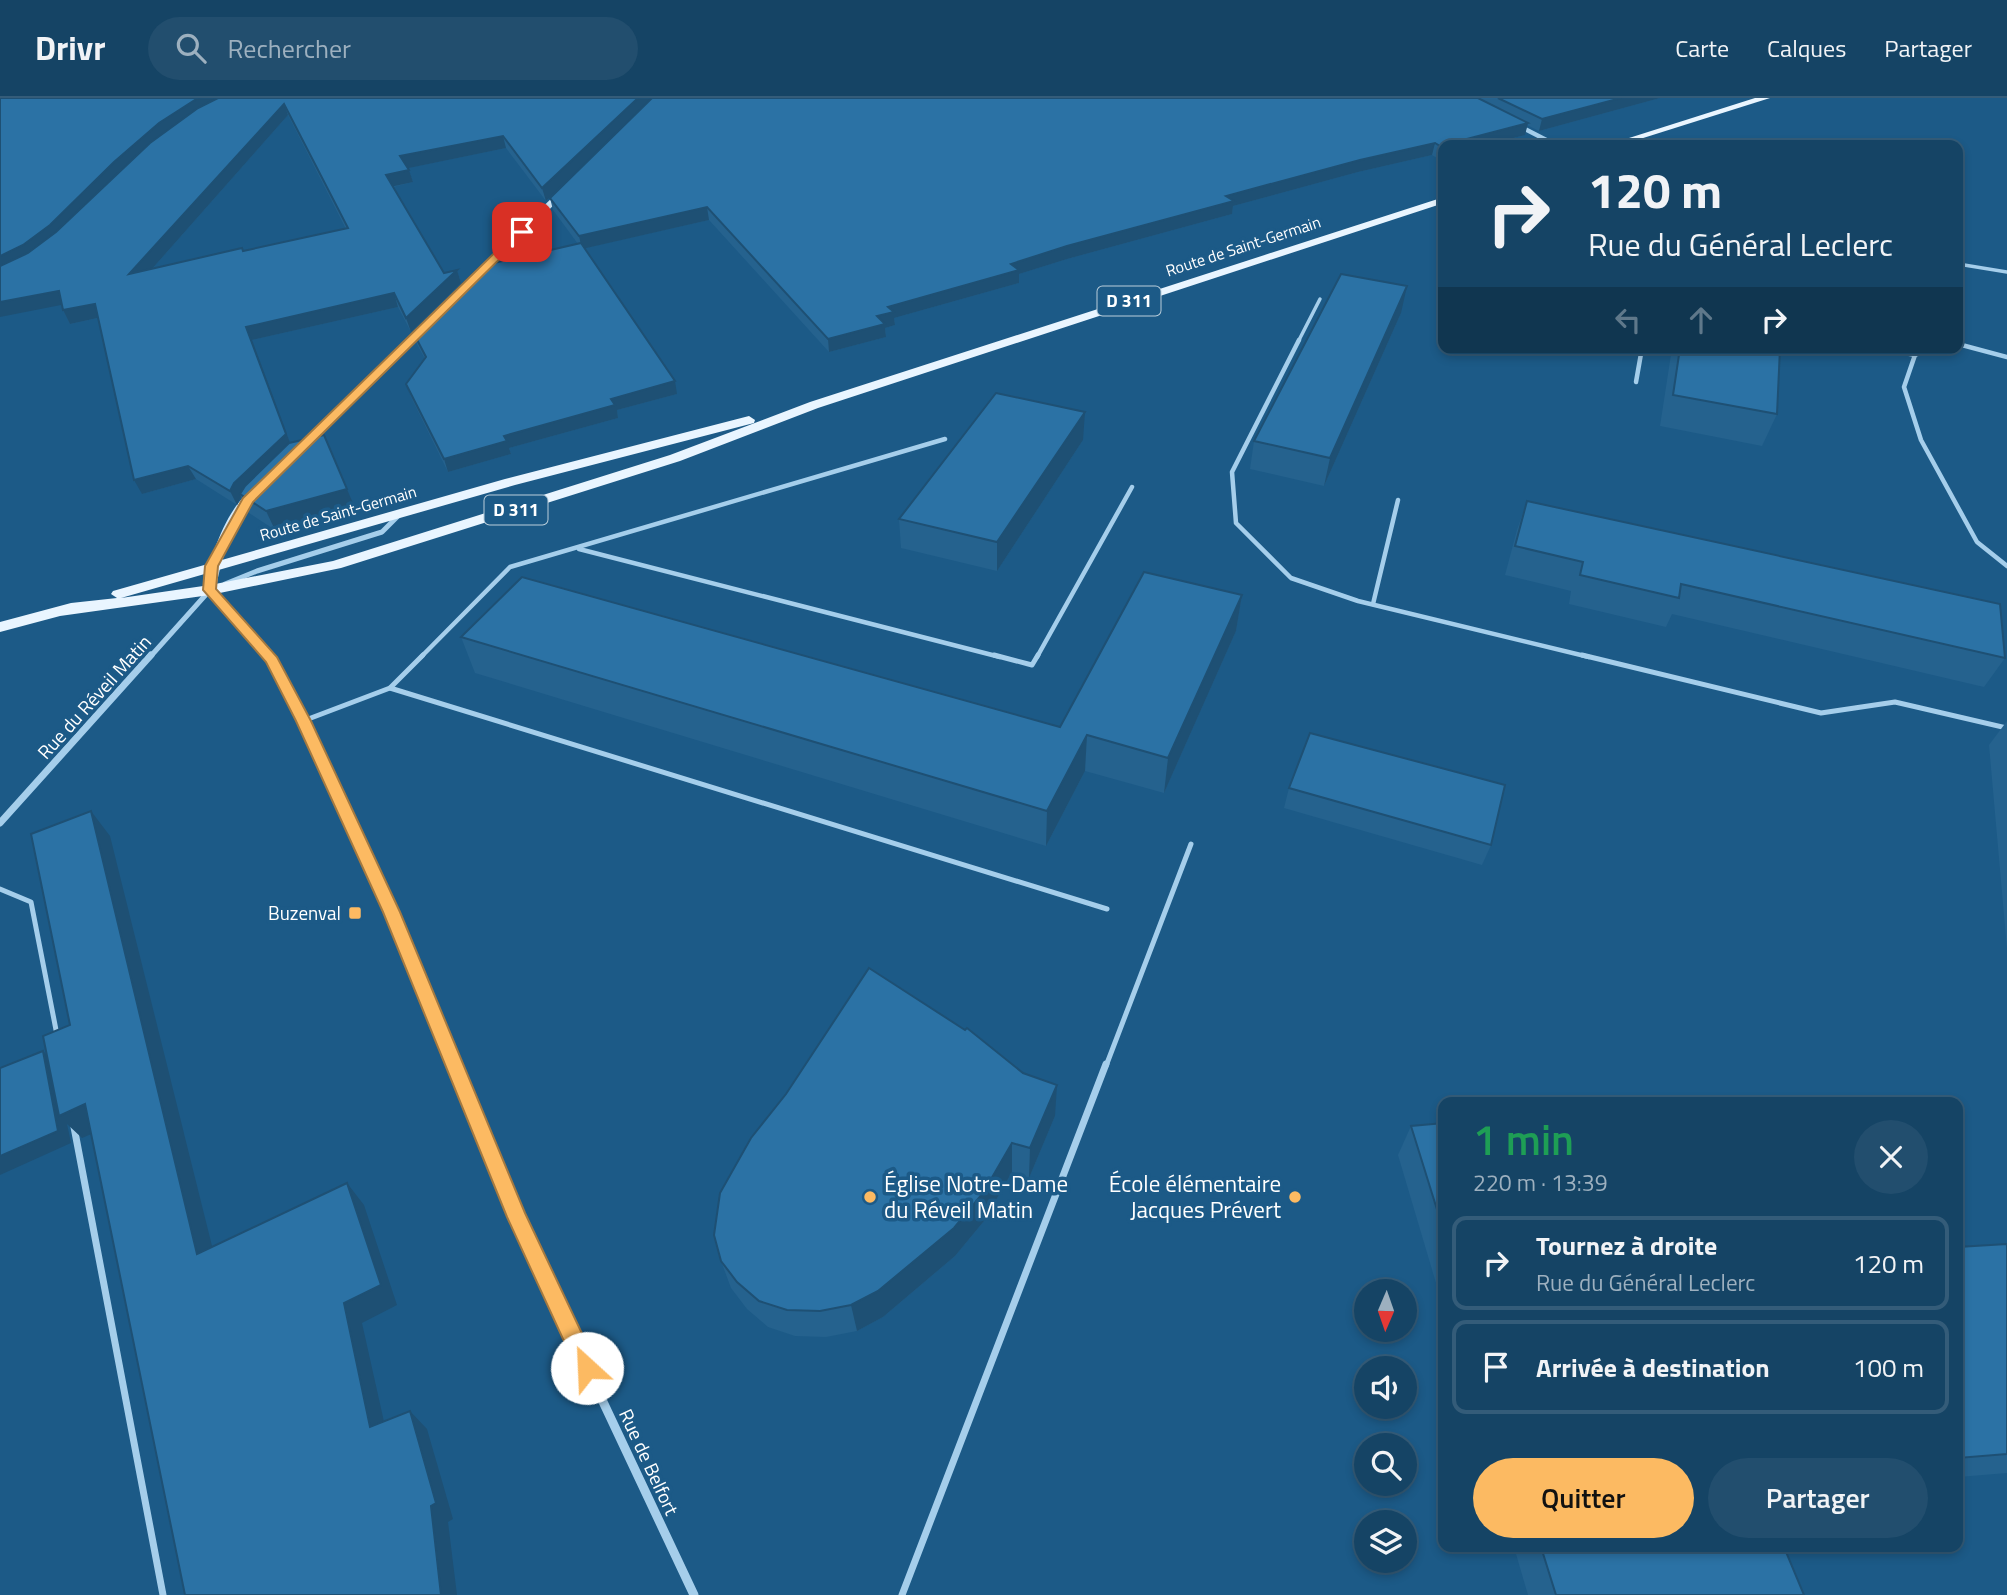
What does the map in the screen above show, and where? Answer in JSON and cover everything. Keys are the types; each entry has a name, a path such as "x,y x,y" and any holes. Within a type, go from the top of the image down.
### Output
{"main road":[{"path":"1628,140 1765,98"},
{"name":"Route de Saint-Germain","path":"61,611 210,590 336,565 675,458 814,405 1438,202"},
{"name":"Route de Saint-Germain","path":"61,611 402,512 667,440 814,405"},
{"name":"D 311","path":"0,627 61,611"}],"street":[{"path":"1509,122 1546,140"},
{"path":"463,289 571,184"},
{"path":"286,461 433,318"},
{"path":"267,481 247,501 212,566 210,590 257,571 382,532 402,512"},
{"name":"Rue de Belfort","path":"210,590 272,660 303,721 392,912 516,1217 694,1595"},
{"name":"Rue du Réveil Matin","path":"0,823 210,590"}],"lane":[{"path":"1963,265 2007,272"},
{"path":"1320,299 1232,472 1236,523 1291,578 1373,604 1821,713 1895,702 2007,728"},
{"path":"1963,345 2007,357"},
{"path":"1636,382 1641,354"},
{"path":"1910,354 1915,355 1904,387 1921,440 1977,542 2007,566"},
{"path":"303,721 390,688 510,567 946,439"},
{"path":"576,548 1032,665 1132,487"},
{"path":"1373,604 1398,500"},
{"path":"390,688 1107,909"},
{"path":"902,1595 1192,844"},
{"path":"0,889 31,902 57,1038"},
{"path":"73,1119 163,1595"}],"building":[{"path":"0,98 198,98 159,123 114,162 50,225 23,245 0,256"},
{"path":"218,98 638,98 542,188 503,136 400,156 409,170 386,175 444,273 457,270 406,318 394,293 246,327 286,434 234,483 230,491 188,466 134,480 95,304 63,310 59,291 0,302 0,266 28,253 56,232 150,143 198,108","holes":["284,104 348,228 243,251 242,248 129,274"]},
{"path":"652,98 1478,98 1528,123 1463,140 1438,140 1438,145 1435,143 1360,160 1226,196 1234,201 1067,246 1011,264 1019,270 888,307 894,312 877,316 885,324 828,339 707,207 579,236 550,198"},
{"path":"1498,98 1621,98 1542,119"},
{"path":"581,243 675,381 611,399 615,405 504,436 507,441 444,459 406,384 426,357 413,332 481,266"},
{"path":"1341,274 1407,286 1330,458 1254,441"},
{"path":"1679,354 1780,354 1777,414 1673,395"},
{"path":"996,393 1085,412 997,542 899,519"},
{"path":"324,435 347,489 266,511 240,494 289,443"},
{"path":"1527,501 2000,604 2005,658 1681,584 1679,598 1580,575 1583,562 1515,546"},
{"path":"1144,572 1242,595 1168,758 1087,735 1047,811 461,637 522,577 1060,727"},
{"path":"1310,733 1505,785 1491,845 1289,788"},
{"path":"91,811 197,1254 347,1183 381,1285 344,1303 370,1427 410,1411 436,1503 431,1506 441,1595 185,1595 85,1104 59,1116 43,1036 70,1025 31,834"},
{"name":"Église Notre-Dame du Réveil Matin","path":"869,968 965,1030 967,1028 1023,1073 1057,1085 1030,1148 1012,1143 983,1193 954,1228 878,1291 851,1305 820,1311 787,1310 759,1301 737,1282 721,1261 714,1235 720,1193 751,1138 786,1094"},
{"path":"43,1051 58,1131 0,1156 0,1068"},
{"path":"1438,1124 1438,1213 1411,1126"},
{"path":"2007,1244 2007,1454 1963,1458 1963,1247"},
{"path":"1543,1552 1786,1552 1804,1595 1556,1595"}],"place":[{"name":"Buzenval","path":"355,913"},
{"name":"Église Notre-Dame du Réveil Matin","path":"870,1197"},
{"name":"École élémentaire Jacques Prévert","path":"1295,1197"}],"route":[{"path":"522,232 247,501 212,566 210,590 272,660 303,721 392,912 516,1217 587,1368"}]}
